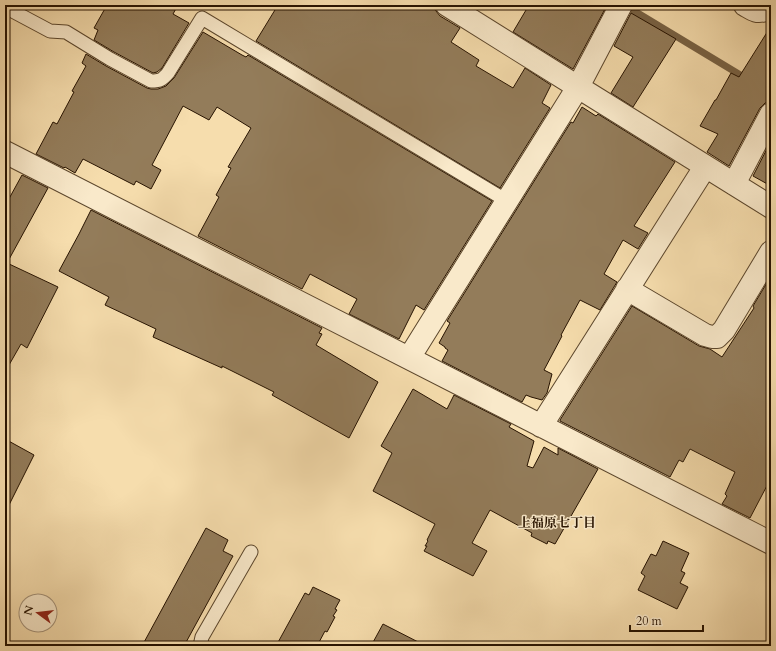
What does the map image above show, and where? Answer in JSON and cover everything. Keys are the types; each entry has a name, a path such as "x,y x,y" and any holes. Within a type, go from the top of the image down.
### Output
{"street":[{"path":"447,5 771,207"},
{"path":"409,358 578,88 621,5"},
{"path":"745,5 760,12 765,10 768,5"},
{"path":"734,184 771,114"},
{"path":"5,152 771,543"},
{"path":"541,426 705,166"},
{"path":"627,289 705,335 717,337 724,330 771,252"}],"lane":[{"path":"5,7 50,31 66,32 110,59 151,80 157,81 162,79 168,73 202,18 507,201"},
{"path":"200,646 202,637 251,552"}],"building":[{"path":"107,5 178,5 173,14 189,23 162,68 153,73 94,40 98,30 94,28"},
{"path":"278,5 431,5 440,16 460,28 451,42 479,60 476,66 513,88 525,68 551,85 542,103 550,108 500,188 256,41"},
{"path":"529,5 597,5 605,9 573,69 513,32"},
{"path":"631,13 676,39 633,107 611,93 633,57 614,46"},
{"path":"771,26 771,102 765,103 760,108 729,166 707,152 718,134 700,126 731,73 739,77"},
{"path":"203,32 242,55 246,57 248,55 492,201 424,310 416,305 399,339 349,314 357,299 310,274 302,289 198,236 219,197 216,195 231,168 228,167 251,128 217,107 209,120 183,106 152,165 161,170 151,189 136,181 134,185 83,159 75,173 36,154 53,122 57,124 74,92 72,91 86,66 82,63 86,54 147,88 158,89 166,86 174,78"},
{"path":"582,107 596,116 598,114 675,162 634,226 648,233 638,249 623,240 604,274 617,282 600,310 580,300 544,370 552,374 547,393 542,400 526,395 522,402 442,361 448,350 439,343 450,323 447,321 571,122 573,123"},
{"path":"771,141 771,186 753,176"},
{"path":"22,175 48,188 7,263 58,287 27,348 21,344 5,372 5,206"},
{"path":"91,210 322,328 319,333 322,334 316,345 378,382 349,438 272,395 274,392 222,366 222,368 153,337 156,329 105,305 109,297 59,271"},
{"path":"771,276 771,478 750,518 722,504 727,496 725,494 735,472 690,449 683,462 679,460 670,477 560,421 632,306 699,346 710,349 722,357 754,308 753,306"},
{"path":"413,389 447,409 454,395 511,424 509,427 534,441 527,466 533,468 544,447 558,455 558,448 598,469 555,544 548,541 547,544 531,536 532,533 490,510 472,543 487,551 473,576 424,551 427,546 425,546 428,541 427,540 435,524 373,491 392,453 381,446"},
{"path":"5,439 34,455 5,513"},
{"path":"206,528 228,540 223,551 233,556 184,646 142,646"},
{"path":"663,541 689,553 681,571 685,573 680,583 688,587 677,609 638,590 645,576 641,573 651,554 656,556"},
{"path":"313,587 340,600 335,609 337,610 333,616 335,617 327,632 325,631 317,646 276,646 305,593 309,595"},
{"path":"383,624 426,646 371,646"}],"waterway":[{"path":"631,9 747,79"}],"district":[{"name":"上福原七丁目","path":"557,523"}]}
